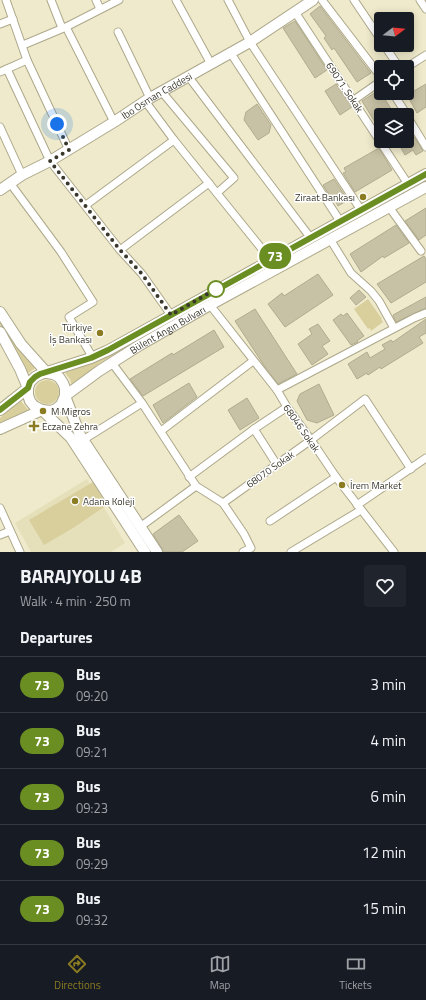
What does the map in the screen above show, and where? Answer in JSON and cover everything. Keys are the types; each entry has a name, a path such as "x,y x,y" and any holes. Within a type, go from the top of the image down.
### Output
{"main road":[{"name":"İbo Osman Caddesi","path":"0,190 22,175 69,150 188,76 250,42 312,0"},
{"name":"Bülent Angın Bulvarı","path":"0,410 28,388 30,382 40,374 93,358 426,174"},
{"name":"Bülent Angın Bulvarı","path":"0,429 42,410 51,411 56,409 61,405 65,396 140,345 426,187"},
{"path":"0,312 20,344 47,373 59,377 64,382 66,388 65,396 80,435 156,552"},
{"path":"0,332 16,360 28,388 30,401 34,406 42,410 71,438 145,552"}],"street":[{"path":"6,0 27,60 69,150"},
{"path":"51,0 64,28 114,122"},
{"path":"96,0 100,9"},
{"path":"23,45 64,28 119,0"},
{"path":"176,0 211,64"},
{"path":"322,0 374,68"},
{"path":"354,0 374,30"},
{"path":"420,0 426,9"},
{"path":"230,1 250,42 361,210"},
{"name":"69071. Sokak","path":"295,12 408,184"},
{"path":"0,24 13,19"},
{"path":"118,32 148,100 174,140 270,259"},
{"path":"230,52 340,221"},
{"path":"414,63 426,55"},
{"path":"0,72 27,60"},
{"path":"8,69 50,161 120,250 142,274 171,315"},
{"path":"188,76 310,237"},
{"path":"354,100 374,86"},
{"path":"162,92 234,178 217,193"},
{"path":"414,126 426,146"},
{"path":"0,127 22,175"},
{"path":"86,205 174,140"},
{"path":"10,183 61,252 93,302 69,317 93,358"},
{"path":"120,250 209,183"},
{"path":"389,207 421,252"},
{"path":"330,239 351,274 371,291 379,301 394,328"},
{"name":"68046 Sokak","path":"210,305 277,390 287,407 312,440 336,477 394,552"},
{"path":"277,390 394,328 426,313"},
{"path":"161,431 253,361"},
{"path":"112,363 142,403 196,486 223,503 253,550 244,552"},
{"name":"68070 Sokak","path":"223,503 312,440 366,399 411,469"},
{"path":"83,440 142,403"},
{"path":"189,477 254,429 287,407"},
{"path":"254,429 277,465"},
{"path":"291,552 359,508 426,458"},
{"path":"270,521 336,477"},
{"path":"140,527 196,486"},
{"path":"0,508 20,552"},
{"path":"0,535 10,531"}],"shaded area":[{"path":"426,179 426,182 182,315 100,363 72,386 70,379 65,373 98,360"},
{"path":"368,299 383,322 371,331 354,309"},
{"path":"0,320 16,346 35,368 27,374 0,325"},
{"path":"47,380 56,383 59,392 56,401 47,404 38,401 35,392 38,383"},
{"path":"20,400 29,411 0,424 0,418"},
{"name":"Adana Koleji","path":"87,479 125,543 111,552 31,552 15,523"},
{"path":"93,482 107,505 44,545 29,520"}],"building":[{"path":"320,6 371,73 357,82 334,48 332,50 324,38 326,36 310,14"},
{"path":"295,21 327,70 315,78 283,28"},
{"path":"336,84 352,107 340,115 325,91"},
{"path":"426,84 426,107 417,113 410,100 414,100 414,91"},
{"path":"374,93 374,100 385,100 391,108 374,108 374,121 362,101"},
{"path":"257,104 271,125 269,133 258,140 244,120 246,112"},
{"path":"414,137 423,151 416,155 413,150 405,155 401,148 414,148"},
{"path":"379,148 392,170 355,192 343,173 346,172 344,168"},
{"path":"334,179 348,200 338,206 323,185"},
{"path":"426,208 426,235 419,240 405,221"},
{"path":"396,225 409,243 384,258 383,256 361,272 350,254"},
{"path":"424,256 426,259 426,282 391,303 377,284"},
{"path":"318,274 333,295 285,327 268,304 282,293 284,296"},
{"path":"359,290 366,297 356,305 350,298"},
{"path":"426,297 426,308 396,322 393,315"},
{"path":"255,309 297,374 278,384 235,321"},
{"path":"347,313 364,336 357,341 358,342 351,345 333,320 341,314 343,316"},
{"path":"426,319 426,333 419,337 423,343 381,369 380,367 368,375 367,373 357,379 348,364 367,352 370,358 385,349 382,345 391,340 393,342"},
{"path":"318,324 330,341 322,346 328,354 312,365 298,344 312,334 309,329"},
{"path":"214,330 224,347 143,396 130,379 172,353 173,355"},
{"path":"189,383 197,397 163,423 153,405"},
{"path":"319,384 334,415 317,423 307,420 297,401 300,394"},
{"path":"247,398 259,418 240,430 228,410"},
{"path":"179,515 198,541 182,552 164,552 153,534"}],"bus line":[{"name":"73","path":"0,410 28,388 30,382 40,374 91,358 108,350 426,174"}],"place":[{"name":"Ziraat Bankası","path":"363,197"},
{"name":"Türkiye İş Bankası","path":"100,333"},
{"name":"M Migros","path":"43,411"},
{"name":"Eczane Zehra","path":"34,426"},
{"name":"İrem Market","path":"342,485"},
{"name":"Adana Koleji","path":"75,501"}],"route":[{"path":"57,124 69,150 50,161 120,250 142,274 171,315 216,289"}]}
